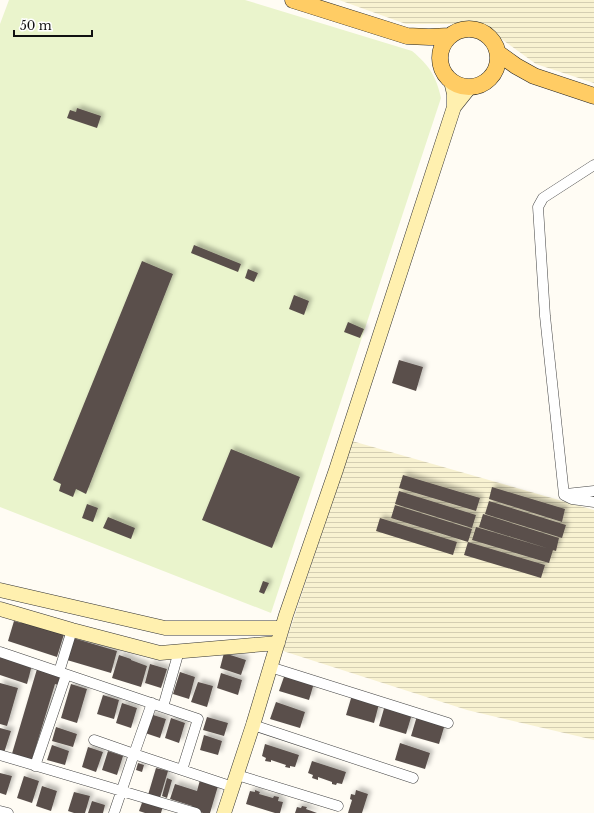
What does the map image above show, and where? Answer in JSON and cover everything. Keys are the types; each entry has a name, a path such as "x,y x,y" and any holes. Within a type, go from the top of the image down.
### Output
{"main road":[{"path":"293,0 407,36 427,48 441,63"},
{"path":"498,53 497,65 491,77 485,82 470,87 460,85 452,81 443,70 441,63 442,48 450,36 463,29 478,30 491,39 498,53 516,66 534,76 594,96"},
{"path":"407,36 450,36"},
{"path":"491,77 513,74 534,76"}],"street":[{"path":"224,813 253,725 282,628 338,463 454,107 452,81"},
{"path":"454,107 470,87"},
{"path":"564,495 545,316 538,207 543,198 594,165"},
{"path":"564,495 594,491"},
{"path":"564,495 594,502"},
{"path":"0,590 165,628 282,628"},
{"path":"0,609 160,653 278,643"},
{"path":"35,766 63,673 72,630"},
{"path":"163,707 179,651"},
{"path":"0,652 198,719 182,770"},
{"path":"270,667 448,723"},
{"path":"114,813 152,703"},
{"path":"253,725 413,778"},
{"path":"94,740 182,770 338,806"},
{"path":"0,755 196,813"},
{"path":"0,810 8,813"}],"shaded area":[{"path":"339,0 594,0 594,83 536,64 486,28 470,24 406,24"},
{"path":"352,441 594,510 594,740 467,710 283,651"}],"green space":[{"path":"9,0 245,0 412,51 427,66 437,83 441,98 271,613 0,507 0,24"}],"building":[{"path":"77,108 101,116 97,128 67,118 70,110 76,112"},
{"path":"194,245 241,264 238,272 191,253"},
{"path":"142,261 173,274 86,494 76,489 73,497 59,491 61,484 53,480"},
{"path":"248,269 258,273 254,282 245,278"},
{"path":"294,295 309,301 304,315 289,309"},
{"path":"348,322 364,329 360,338 344,332"},
{"path":"399,360 423,367 416,391 392,383"},
{"path":"231,449 300,477 272,548 202,520"},
{"path":"403,475 480,498 476,511 399,488"},
{"path":"492,487 565,509 562,522 489,499"},
{"path":"399,491 476,515 472,528 395,504"},
{"path":"489,501 566,525 562,538 485,514"},
{"path":"87,504 98,508 93,522 82,518"},
{"path":"395,505 472,529 468,542 391,518"},
{"path":"483,514 559,538 556,551 479,527"},
{"path":"108,517 135,528 131,539 103,528"},
{"path":"380,518 457,542 453,555 376,531"},
{"path":"476,527 553,550 549,563 472,540"},
{"path":"468,542 545,565 541,578 464,555"},
{"path":"263,581 269,583 264,594 259,592"},
{"path":"14,621 21,623 21,621 64,634 57,657 8,641"},
{"path":"73,638 117,651 111,673 67,660"},
{"path":"224,653 246,660 241,675 220,668"},
{"path":"119,655 147,666 141,687 112,678"},
{"path":"0,656 32,665 27,684 0,675"},
{"path":"150,664 167,669 161,688 145,683"},
{"path":"37,669 61,676 58,685 55,684 31,763 11,757"},
{"path":"180,672 195,677 189,699 173,694"},
{"path":"221,673 242,680 238,695 217,688"},
{"path":"285,674 314,683 309,700 279,691"},
{"path":"198,682 213,686 207,707 191,702"},
{"path":"0,683 18,688 7,726 0,724"},
{"path":"71,684 87,689 77,723 61,718"},
{"path":"103,695 119,700 114,719 97,714"},
{"path":"352,695 379,704 374,723 346,715"},
{"path":"276,702 305,712 300,728 270,719"},
{"path":"122,703 137,708 131,728 116,723"},
{"path":"385,705 412,714 406,734 379,726"},
{"path":"150,714 166,719 160,738 145,733"},
{"path":"417,716 445,724 439,744 411,736"},
{"path":"207,717 228,723 224,736 203,730"},
{"path":"171,718 185,723 179,743 165,738"},
{"path":"56,727 77,734 73,747 52,741"},
{"path":"0,728 11,731 4,753 0,752"},
{"path":"204,735 222,741 218,755 200,750"},
{"path":"400,743 430,753 425,769 395,760"},
{"path":"265,744 299,755 295,767 285,767 286,765 271,760 271,762 265,761 266,758 262,756"},
{"path":"52,745 69,751 65,765 47,760"},
{"path":"88,747 103,752 96,772 82,767"},
{"path":"108,751 123,756 117,775 102,770"},
{"path":"312,761 346,772 342,784 332,784 332,782 318,777 318,780 312,778 313,775 308,773"},
{"path":"138,763 144,765 142,772 136,770"},
{"path":"156,768 168,771 160,798 148,795"},
{"path":"0,773 12,776 6,795 0,793"},
{"path":"24,776 39,781 32,803 17,798"},
{"path":"167,778 172,780 167,798 162,796"},
{"path":"200,780 218,786 210,813 203,813 191,809 192,806 170,799 175,784 197,791"},
{"path":"42,786 57,791 51,811 36,806"},
{"path":"255,790 260,792 259,794 273,798 274,796 279,797 278,801 283,802 280,813 275,813 246,804 250,791 255,792"},
{"path":"356,790 368,794 362,813 348,813 352,800 350,799 351,794 355,795"},
{"path":"74,792 90,796 85,813 74,813 68,811"},
{"path":"143,800 163,806 161,813 145,813 139,811"},
{"path":"92,801 105,805 103,813 88,813"},
{"path":"302,806 307,807 306,809 317,813 295,813 297,807 301,808"}]}
